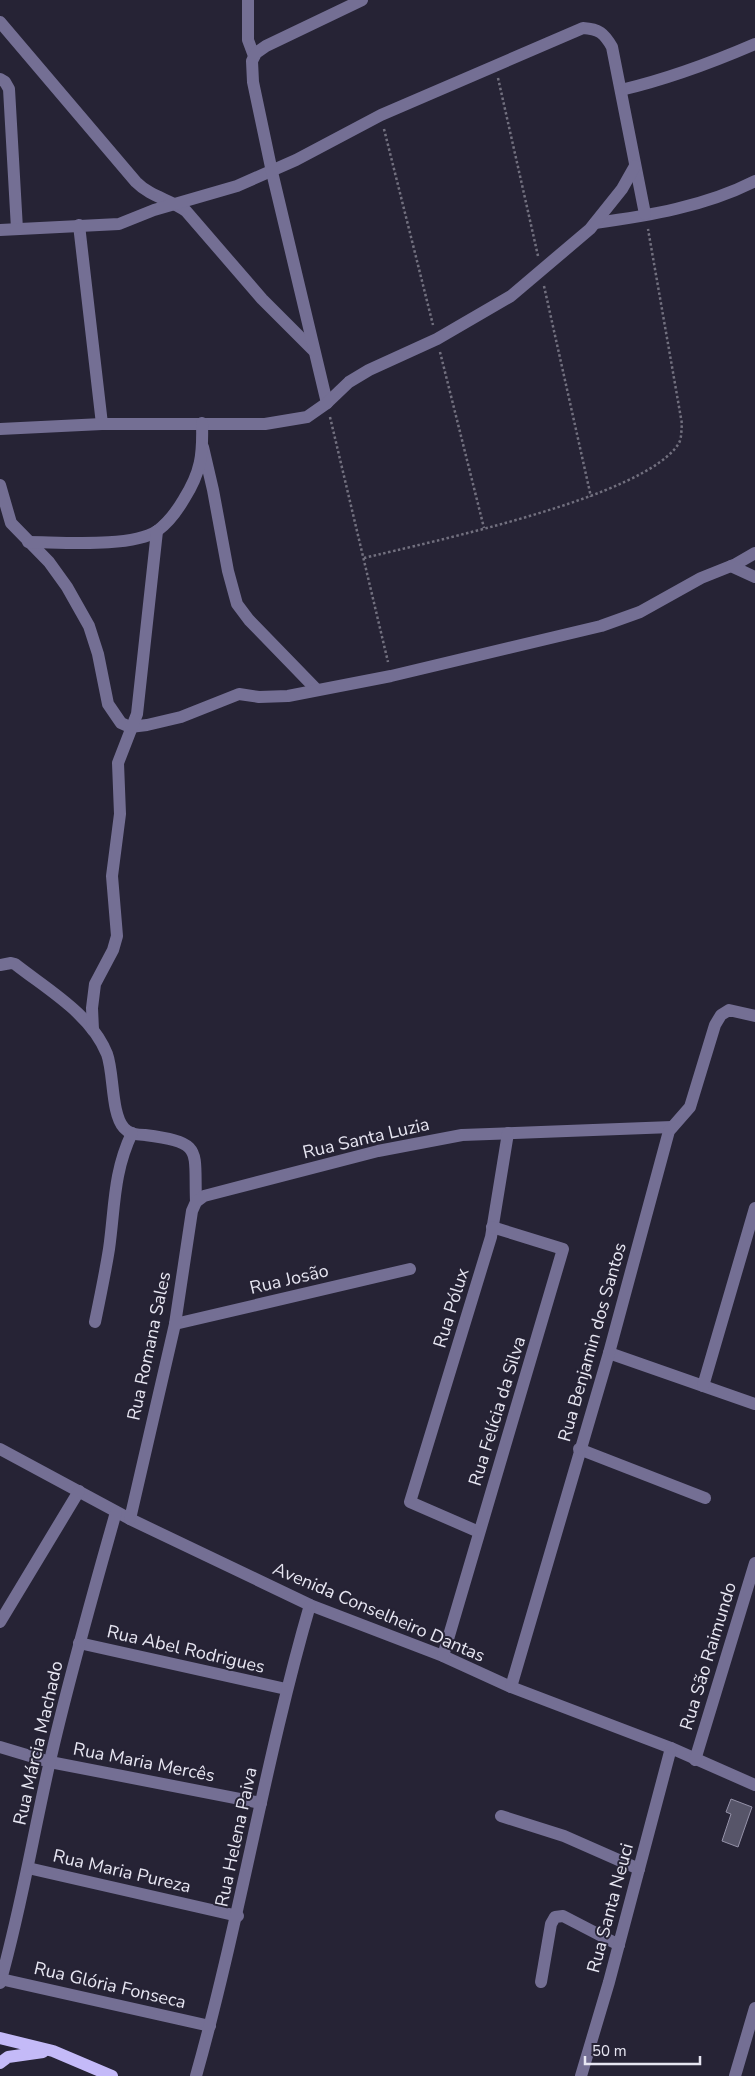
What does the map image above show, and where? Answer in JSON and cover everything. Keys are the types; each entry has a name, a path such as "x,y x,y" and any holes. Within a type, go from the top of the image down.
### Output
{"main road":[{"path":"0,2038 53,2052 112,2076"},
{"path":"0,2064 8,2058 53,2052"}],"street":[{"path":"248,0 247,32 254,56 252,66 253,82 313,350 327,403"},
{"path":"254,56 266,46 362,0"},
{"path":"0,22 136,182 155,197 176,204 196,222 262,299 313,350"},
{"path":"0,230 119,224 176,204 237,186 272,172 381,115 583,28 597,29 606,36 612,47 645,214"},
{"path":"621,90 688,72 755,44"},
{"path":"0,79 5,82 9,89 17,229"},
{"path":"0,429 102,424 274,422 307,416 327,403 349,382 369,370 437,339 511,296 595,224 622,189 635,166"},
{"path":"595,224 713,199 755,182"},
{"path":"79,225 102,424"},
{"path":"28,542 129,540 156,531 179,508 193,486 200,468 203,447 202,423"},
{"path":"203,447 214,490 228,571 237,604 248,620 316,690"},
{"path":"0,485 11,523 48,562 76,602 92,635 108,704 120,723 134,727 181,717 239,694 259,697 288,696 391,676 601,626 640,612 701,578 755,553"},
{"path":"93,1030 92,1008 95,984 114,950 117,936 112,876 120,814 118,763 134,727 137,714 149,616 156,531"},
{"path":"730,566 755,577"},
{"path":"0,965 11,962 15,964 72,1007 93,1030 107,1054 119,1120 123,1128 132,1133 121,1159 116,1178 109,1250 96,1322"},
{"name":"Rua Benjamin dos Santos","path":"511,1686 579,1450 609,1354 666,1142 672,1127 690,1107 714,1025 721,1015 729,1010 755,1016"},
{"name":"Rua Santa Luzia","path":"196,1202 214,1192 428,1140 462,1135 672,1127"},
{"name":"Rua Romana Sales","path":"130,1519 175,1324 196,1202 196,1162 192,1151 186,1143 179,1140 132,1133"},
{"name":"Rua Pólux","path":"479,1532 410,1502 492,1227 508,1133"},
{"path":"703,1386 755,1208"},
{"name":"Rua Felícia da Silva","path":"443,1656 564,1249 492,1227"},
{"name":"Rua Josão","path":"175,1324 410,1269"},
{"path":"609,1354 755,1404"},
{"name":"Avenida Conselheiro Dantas","path":"0,1449 116,1512 310,1605 443,1656 511,1686 671,1748 755,1785"},
{"path":"579,1450 705,1498"},
{"path":"0,1622 79,1491"},
{"name":"Rua Márcia Machado","path":"1,1981 79,1643 116,1512"},
{"name":"Rua São Raimundo","path":"695,1760 752,1579 755,1563"},
{"name":"Rua Helena Paiva","path":"196,2076 238,1916 260,1803 286,1689 310,1605"},
{"name":"Rua Abel Rodrigues","path":"79,1643 286,1689"},
{"name":"Rua Maria Mercês","path":"0,1747 50,1762 260,1803"},
{"name":"Rua Santa Neuci","path":"580,2076 618,1945 671,1748"},
{"path":"501,1816 564,1836 639,1869"},
{"name":"Rua Maria Pureza","path":"28,1868 238,1916"},
{"path":"540,1982 551,1924 555,1917 563,1916 618,1945"},
{"name":"Rua Glória Fonseca","path":"1,1981 210,2026"},
{"path":"735,2076 755,2008"}],"path":[{"path":"381,115 484,528"},
{"path":"364,558 484,528 591,497 646,471 670,453 679,443 682,424 645,214"},
{"path":"327,403 391,676"}],"building":[{"path":"731,1799 752,1807 738,1847 722,1841 731,1814 726,1812"}]}
